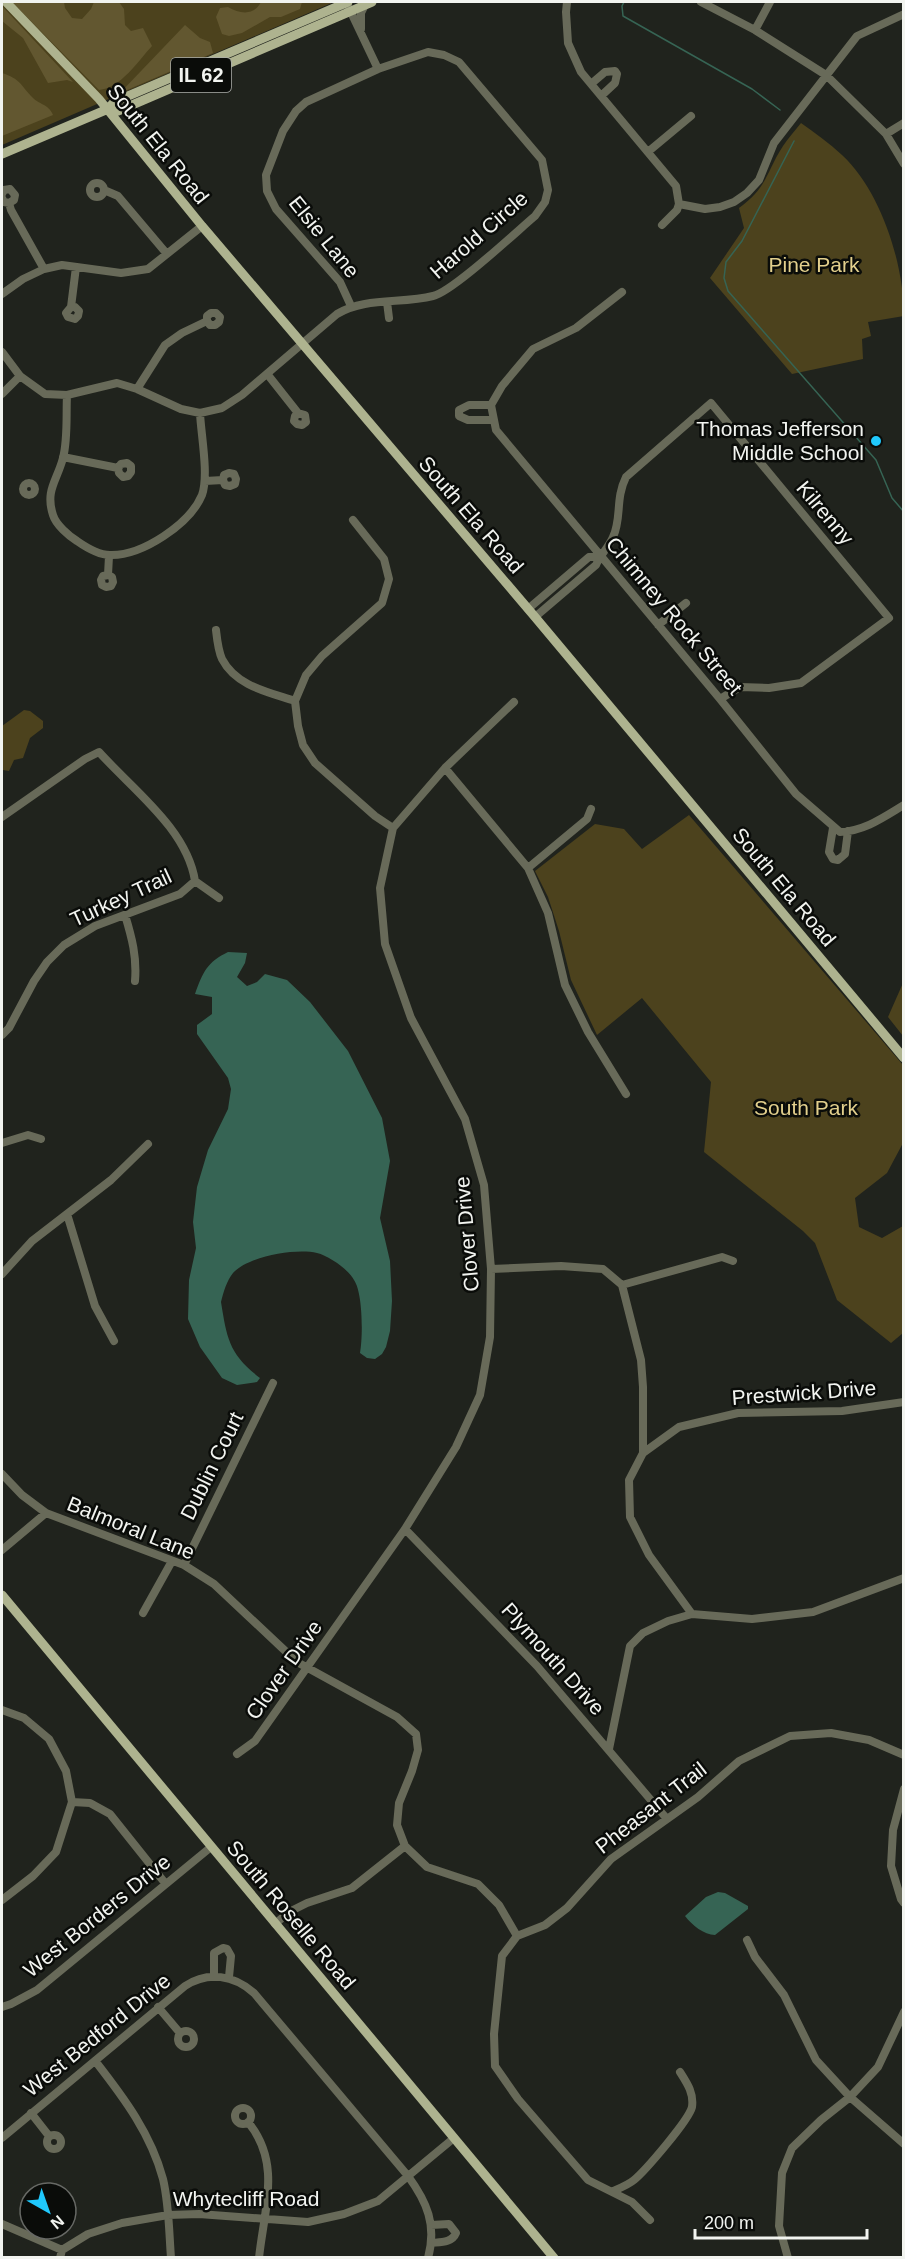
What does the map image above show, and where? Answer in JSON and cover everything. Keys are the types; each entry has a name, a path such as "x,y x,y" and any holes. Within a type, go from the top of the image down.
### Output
{"main road":[{"name":"South Ela Road","path":"6,2 108,110 202,226 531,613 903,1058"},
{"name":"IL 62","path":"2,154 108,110 114,102 348,5 369,3"},
{"name":"South Roselle Road","path":"2,1595 554,2258"}],"street":[{"path":"567,2 568,43 581,72 676,186 679,204 662,225"},
{"path":"701,2 755,30 826,75 886,134 903,164"},
{"path":"755,30 770,2"},
{"path":"361,30 361,13 369,3"},
{"path":"348,5 378,69"},
{"path":"679,204 705,209 720,207 734,202 747,193 759,180 774,143 857,36 903,14"},
{"name":"Harold Circle","path":"200,413 222,408 267,375 337,314 351,306 435,296 452,286 535,216 545,202 548,190 542,160 459,62 444,55 428,52 378,69"},
{"name":"Elsie Lane","path":"351,306 340,282 276,209 267,191 266,175 283,131 296,111 306,102 378,69"},
{"path":"591,84 605,72 615,71 617,74 615,83 601,96"},
{"path":"648,151 690,116"},
{"path":"886,134 903,123"},
{"path":"7,189 14,192 15,198 9,203 4,202 2,196 7,189"},
{"path":"104,190 118,196 167,255"},
{"path":"9,203 44,268"},
{"path":"2,294 44,268 62,265 121,273 148,269 202,226"},
{"path":"70,307 76,267"},
{"path":"491,405 464,406 459,410 459,416 468,420 492,418 491,405 502,386 533,349 576,328 622,292"},
{"path":"387,302 389,318"},
{"path":"137,388 165,345 182,333 207,321"},
{"path":"2,352 20,376 45,394 67,395 117,383 137,388 181,409 200,413 205,481 201,495 190,513 169,533 143,548 127,554 109,556 89,549 70,536 53,517 50,493 63,457 67,395"},
{"path":"267,375 298,413"},
{"path":"2,394 20,376"},
{"name":"Kilrenny","path":"600,556 613,538 618,517 620,490 626,477 711,403 889,618 801,683 769,688 740,687 720,699"},
{"name":"Chimney Rock Street","path":"492,418 496,430 796,794 841,830 873,824 903,805"},
{"path":"63,457 118,468"},
{"path":"205,481 223,480"},
{"path":"36,490 50,493"},
{"path":"353,520 384,559 389,579 382,603 322,656 306,675 295,701 303,746 315,763 375,816 393,828"},
{"path":"108,575 109,556"},
{"path":"531,613 596,566 600,556"},
{"path":"658,625 686,603"},
{"path":"216,630 221,657 235,678 261,690 295,701"},
{"name":"Clover Drive","path":"237,1754 255,1741 405,1528 456,1447 480,1395 490,1337 491,1269 484,1185 465,1119 411,1018 385,944 380,888 393,828 445,768 514,702"},
{"path":"2,817 85,759 99,752 164,820 182,843 192,864 195,881 219,898"},
{"path":"445,768 528,868 548,913 565,985 588,1032 626,1094"},
{"path":"528,868 587,819 591,809"},
{"name":"Turkey Trail","path":"2,1035 9,1028 47,962 64,945 95,926 180,894 195,881"},
{"path":"125,915 134,945 135,981"},
{"path":"2,1143 28,1135 41,1139"},
{"path":"2,1274 32,1241 111,1179 148,1144"},
{"path":"67,1214 95,1306 114,1341"},
{"path":"622,1285 722,1257 733,1261"},
{"path":"491,1269 561,1266 603,1269 622,1285 641,1360 644,1387 643,1453 629,1480 630,1517 649,1555 692,1614"},
{"name":"Dublin Court","path":"184,1565 273,1383"},
{"name":"Prestwick Drive","path":"643,1453 680,1427 738,1413 842,1411 903,1402"},
{"name":"Balmoral Lane","path":"2,1473 22,1495 46,1513 184,1565 214,1584 297,1662 397,1716 416,1734 418,1750 412,1773 399,1803 397,1826 405,1846"},
{"path":"2,1550 46,1513"},
{"name":"Plymouth Drive","path":"405,1528 537,1666 667,1819"},
{"path":"143,1613 172,1561"},
{"path":"609,1749 630,1646 643,1633 668,1621 692,1614 752,1619 813,1612 903,1578"},
{"path":"2,1710 24,1718 49,1739 66,1771 72,1802 56,1852 33,1876 2,1900"},
{"name":"Pheasant Trail","path":"517,1936 545,1925 567,1908 611,1859 698,1797 739,1761 790,1736 831,1733 869,1740 903,1755"},
{"path":"903,1789 893,1830 891,1866 903,1903"},
{"path":"72,1802 90,1803 110,1814 165,1884"},
{"path":"275,1924 289,1912 308,1903 352,1888 405,1846 427,1867 478,1884 499,1905 517,1936 502,1956 494,2034 495,2066 518,2099 588,2180 632,2202 650,2220"},
{"name":"West Borders Drive","path":"2,2007 37,1990 211,1847"},
{"path":"747,1940 755,1957 784,1995 816,2060 850,2097 903,2144"},
{"path":"214,1977 214,1953 223,1948 227,1949 231,1956 226,1977 239,1982 254,1993 408,2176 422,2196 431,2225 428,2258"},
{"name":"West Bedford Drive","path":"2,2138 191,1982 226,1977"},
{"path":"158,2007 180,2033"},
{"path":"788,2258 779,2226 782,2173 792,2148 821,2120 850,2097 878,2067 903,2013"},
{"path":"96,2062 130,2106 152,2148 163,2179 171,2258"},
{"path":"613,2191 633,2181 665,2147 692,2108 691,2089 680,2072"},
{"path":"31,2113 49,2136"},
{"path":"248,2122 259,2136 269,2164 259,2258"},
{"name":"Whytecliff Road","path":"61,2254 88,2234 122,2223 168,2216 200,2214 308,2222 344,2214 378,2201 454,2138"},
{"path":"2,2224 61,2254"},
{"path":"431,2225 449,2224 456,2233 448,2241 431,2243"}],"green space":[{"path":"2,2 334,2 2,145"},
{"name":"Pine Park","path":"801,123 827,142 856,170 879,208 895,252 900,274 904,316 868,322 871,336 862,339 863,359 792,374 710,278 744,228 739,208 756,193 766,179 777,155"},
{"path":"24,710 30,711 43,721 43,728 30,738 23,758 14,760 9,771 3,770 2,726"},
{"name":"South Park","path":"689,815 903,1065 903,1143 887,1173 855,1198 859,1227 882,1238 903,1226 903,1333 891,1343 837,1300 815,1243 704,1152 711,1082 642,998 597,1035 571,980 548,897 535,871 595,824 624,829 642,849"},
{"path":"903,983 904,1036 888,1017"}],"shaded area":[{"path":"12,2 64,2 72,18 82,19 94,2 119,2 124,9 125,25 131,31 143,28 152,46 122,79 99,90"},
{"path":"261,2 302,2 300,9 281,17 270,17 242,33 229,36 222,34 216,17 220,8 228,7 237,11 251,12"},
{"path":"2,6 73,82 67,80 48,83 23,38 2,21"},
{"path":"185,25 200,38 210,42 213,53 120,93"},
{"path":"2,73 16,80 53,115 2,136"},
{"path":"228,952 247,953 245,963 237,977 247,986 257,982 265,974 287,980 310,1002 348,1051 382,1118 390,1161 380,1218 390,1261 392,1301 390,1331 382,1354 375,1359 367,1358 360,1353 361,1305 357,1286 343,1267 317,1253 297,1252 273,1255 249,1262 233,1273 221,1302 231,1345 242,1361 260,1378 257,1382 237,1385 222,1378 200,1347 188,1319 189,1280 196,1248 193,1222 197,1187 208,1150 228,1109 231,1089 228,1078 197,1034 197,1025 212,1014 212,997 195,994 210,964"},
{"path":"718,1892 725,1893 748,1906 748,1909 715,1935 711,1935 698,1929 685,1916 706,1897"}],"waterway":[{"path":"624,2 623,16 752,89 780,110"},
{"path":"794,141 742,241 726,262 724,278 728,291 876,460 892,498 904,512"}],"place":[{"name":"Thomas Jefferson Middle School","path":"876,441"}]}
